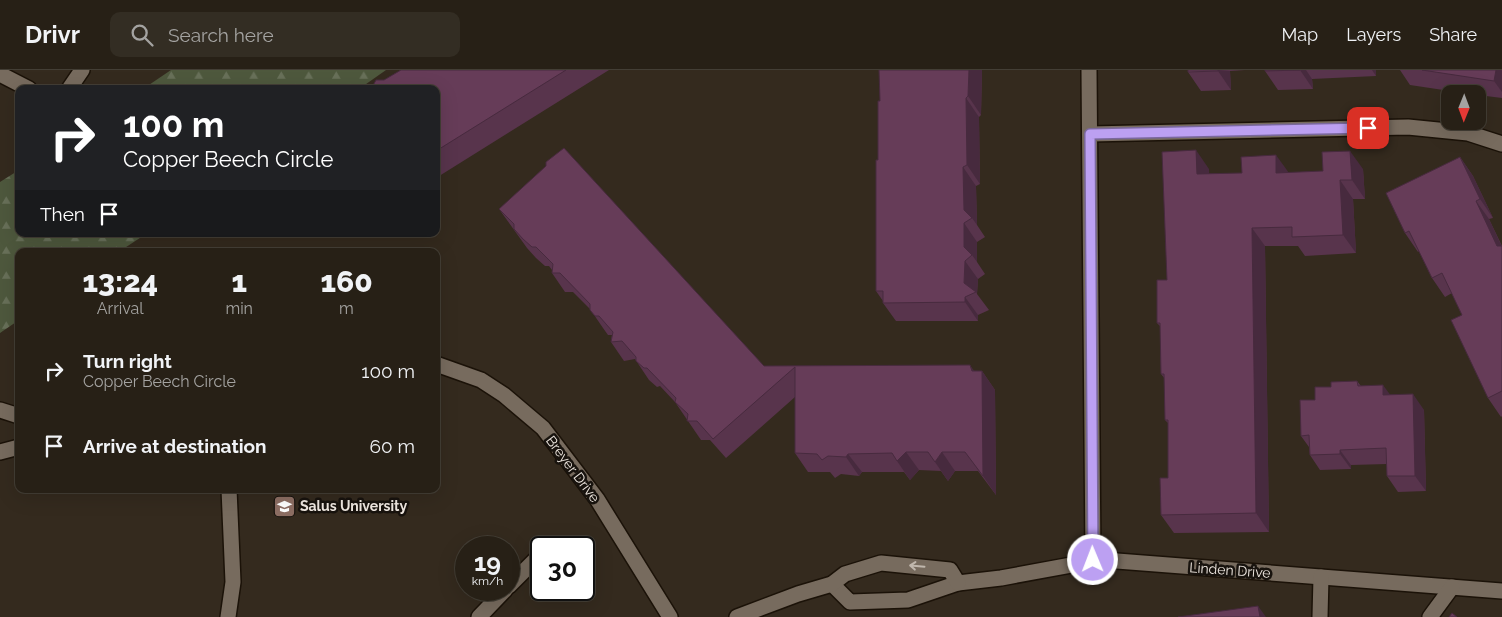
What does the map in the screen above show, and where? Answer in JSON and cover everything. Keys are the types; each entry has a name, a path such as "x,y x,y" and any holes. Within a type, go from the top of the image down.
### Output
{"street":[{"path":"72,85 82,70"},
{"path":"1089,70 1093,560"},
{"path":"0,74 21,85"},
{"path":"1090,134 1408,127 1468,134 1502,144"},
{"name":"Breyer Drive","path":"440,365 481,380 504,395 543,428 597,499 670,617"},
{"path":"0,410 15,415"},
{"path":"0,452 15,448"},
{"path":"228,617 233,582 229,493"},
{"name":"Linden Drive","path":"832,584 850,602 908,600 958,583 1001,578 1093,560 1502,592"},
{"path":"737,617 798,594 832,584 846,574 880,563 950,570 958,583"},
{"path":"520,575 530,565"},
{"path":"1320,617 1321,577"},
{"path":"1430,617 1452,587"},
{"path":"479,617 494,601"}],"green space":[{"path":"171,70 386,70 365,85 149,85"},
{"path":"15,173 15,237 141,237 125,248 15,248 15,323 0,333 0,182"}],"building":[{"path":"401,70 566,70 440,149 440,85 373,85 376,80 384,80"},
{"path":"879,70 969,70 968,96 966,98 967,165 963,167 964,210 972,218 964,223 964,247 972,255 965,261 964,283 976,292 965,297 965,302 883,303 883,291 876,291 876,160 878,160 878,101 880,101"},
{"path":"1188,70 1218,70 1218,71 1188,72"},
{"path":"1265,70 1300,70 1265,71"},
{"path":"1422,70 1496,70 1494,81"},
{"path":"564,148 764,366 970,365 972,371 982,371 983,476 965,452 942,452 935,462 928,452 906,452 897,461 892,453 848,454 846,457 828,456 822,460 817,454 795,453 795,367 713,439 697,421 687,421 688,414 675,402 676,398 647,368 644,368 636,361 636,357 622,341 611,342 613,332 599,316 595,316 590,310 590,304 560,273 552,273 553,264 536,247 532,247 523,239 514,229 514,224 499,209 546,166 546,162"},
{"path":"1196,150 1197,174 1242,173 1241,157 1276,155 1276,173 1323,171 1322,152 1350,151 1352,180 1340,180 1343,235 1292,237 1292,227 1252,228 1256,513 1161,515 1160,478 1168,478 1168,420 1165,420 1164,374 1161,374 1160,323 1157,323 1157,280 1167,280 1162,152"},
{"path":"1460,157 1480,199 1476,201 1497,246 1502,246 1502,391 1488,398 1451,320 1462,315 1442,273 1432,278 1409,231 1405,233 1386,193"},
{"path":"1357,381 1358,386 1383,385 1383,395 1413,394 1415,476 1387,476 1386,448 1340,450 1340,454 1310,455 1309,435 1301,436 1300,400 1315,400 1315,387 1331,387 1331,382"},
{"path":"1258,606 1260,617 1178,617"},
{"path":"1452,613 1457,617 1449,617"}],"place":[{"name":"Salus University","path":"284,506"}],"route":[{"path":"1093,560 1090,134 1368,128"}]}
